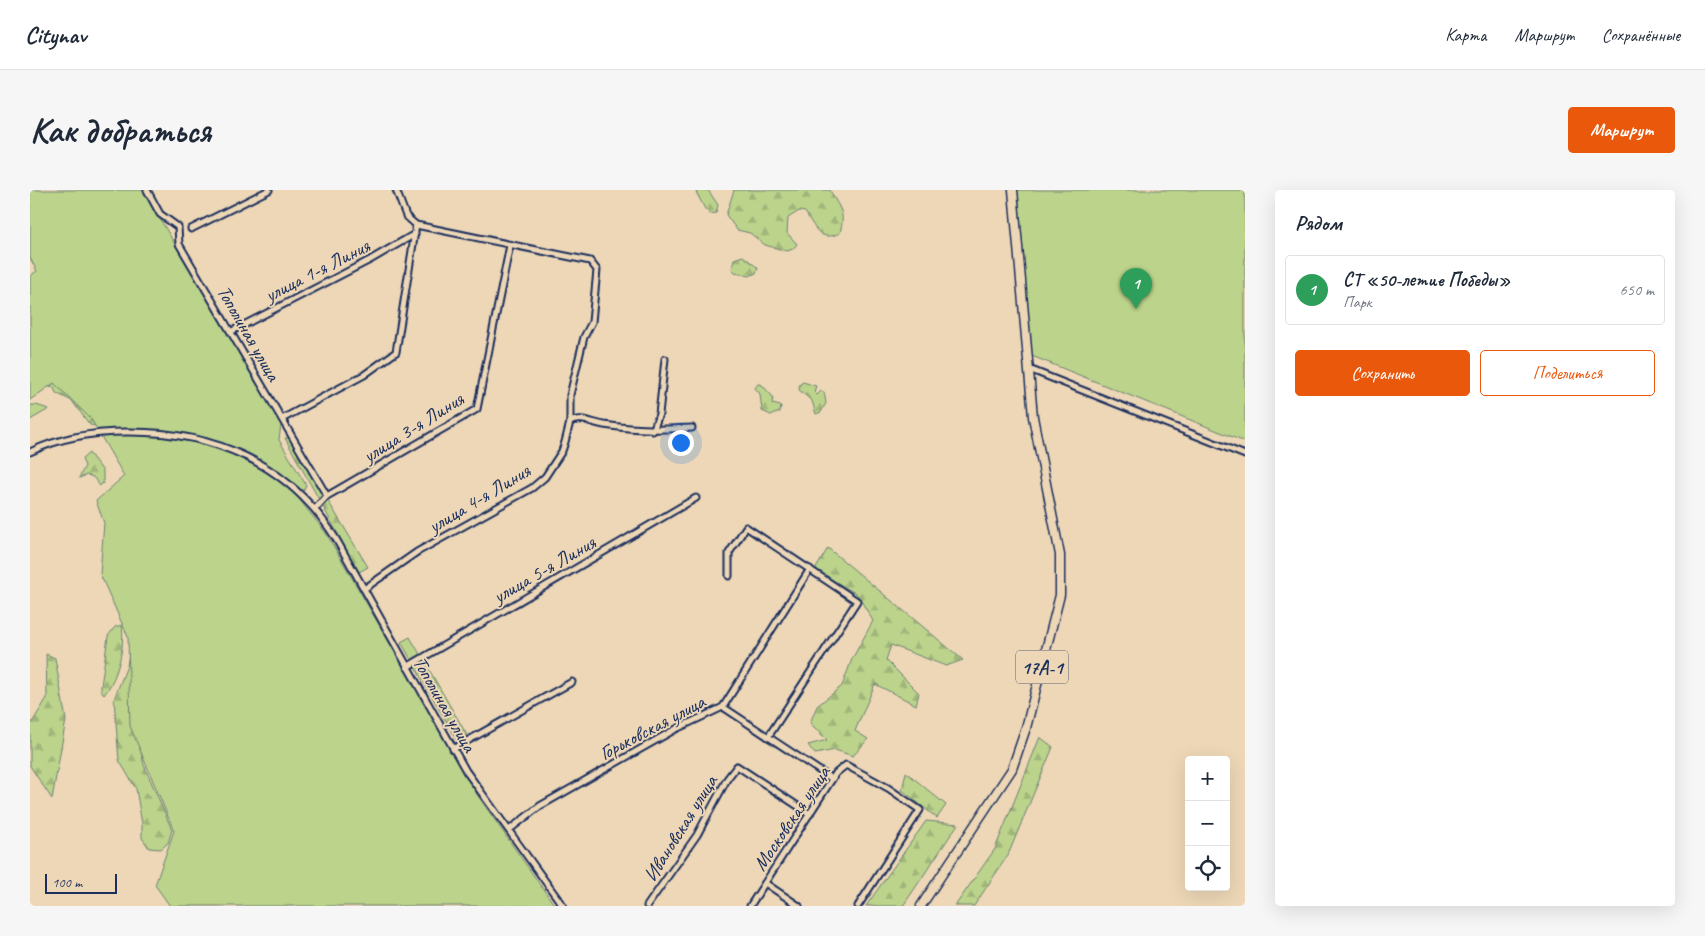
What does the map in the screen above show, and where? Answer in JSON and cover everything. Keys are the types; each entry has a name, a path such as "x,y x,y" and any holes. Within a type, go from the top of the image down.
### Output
{"main road":[{"name":"17А-1","path":"921,906 1012,769 1026,728 1058,606 1061,582 1060,555 1033,417 1012,190"}],"street":[{"name":"Тополиная улица","path":"146,190 160,214 178,227 179,244 232,331 327,496"},
{"path":"191,229 269,190"},
{"path":"396,190 406,216 416,224 510,245"},
{"path":"282,418 364,375 396,352 416,224"},
{"name":"улица 1-я Линия","path":"232,331 370,260 415,234"},
{"name":"улица 4-я Линия","path":"364,589 417,552 540,483 562,451 570,422 570,395 584,336 592,322 597,270 590,261 510,245"},
{"name":"улица 3-я Линия","path":"315,509 327,496 477,409 510,245"},
{"path":"653,431 659,414 666,367 665,359"},
{"path":"1028,369 1245,455"},
{"path":"570,422 579,419 653,431 692,428"},
{"name":"Тополиная улица","path":"30,452 54,442 86,434 151,432 185,436 214,443 262,466 297,491 315,509 336,539 453,749 563,906"},
{"name":"улица 5-я Линия","path":"407,667 696,498"},
{"path":"729,576 729,553 746,527 857,601 768,737"},
{"name":"Горьковская улица","path":"510,830 540,806 674,730 723,707 810,569"},
{"path":"453,749 572,682"},
{"path":"723,707 832,779"},
{"name":"Московская улица","path":"750,906 832,779 846,764 888,788 920,810 858,906"},
{"name":"Ивановская улица","path":"647,906 697,835 727,778 737,766 810,814"},
{"path":"765,883 799,906"}],"green space":[{"path":"30,190 143,190 281,424 279,440 306,485 299,499 326,533 478,796 555,906 170,906 155,885 174,831 130,726 128,637 100,574 104,523 96,501 124,476 91,419 54,383 30,400 30,276 37,271 30,258"},
{"path":"695,190 708,190 718,205 716,213 710,214 705,209"},
{"path":"734,190 830,190 842,214 840,233 833,236 822,235 805,212 799,211 788,218 787,233 797,244 793,249 787,251 765,245 750,233 737,230 726,215"},
{"path":"1017,190 1245,190 1245,442 1032,356"},
{"path":"743,256 758,268 756,273 749,276 735,272 732,269 734,259"},
{"path":"49,376 95,420 95,426 90,425 72,401 56,393 54,388 49,387"},
{"path":"803,382 816,386 814,392 817,395 821,391 824,392 826,403 821,412 816,414 812,401 799,390 800,384"},
{"path":"758,384 761,384 773,397 772,404 781,406 780,412 771,415 762,411 760,394 755,388"},
{"path":"30,405 36,405 49,409 30,420"},
{"path":"285,438 290,438 368,567 359,572"},
{"path":"89,453 103,471 103,483 100,486 93,477 87,475 79,478 85,466 82,459"},
{"path":"828,548 963,660 946,666 891,645 886,660 919,693 916,705 875,684 855,731 868,739 853,756 835,750 815,754 808,745 827,740 810,723 817,706 842,686 852,659 873,621 857,594 815,570"},
{"path":"122,625 123,634 117,671 104,695 101,691 101,686 108,636 115,627"},
{"path":"410,637 467,735 458,742 401,642"},
{"path":"129,653 134,722 144,765 172,830 168,843 161,849 149,848 142,838 142,824 136,789 119,760 114,699 127,666"},
{"path":"46,654 55,658 66,720 52,799 30,766 30,726 47,698"},
{"path":"1040,737 1053,747 1008,855 974,906 955,906 995,849"},
{"path":"906,772 946,805 937,818 902,790"},
{"path":"926,821 958,824 903,906 866,906"}],"place":[{"name":"СТ «50-летие Победы»","path":"1136,309"}]}
